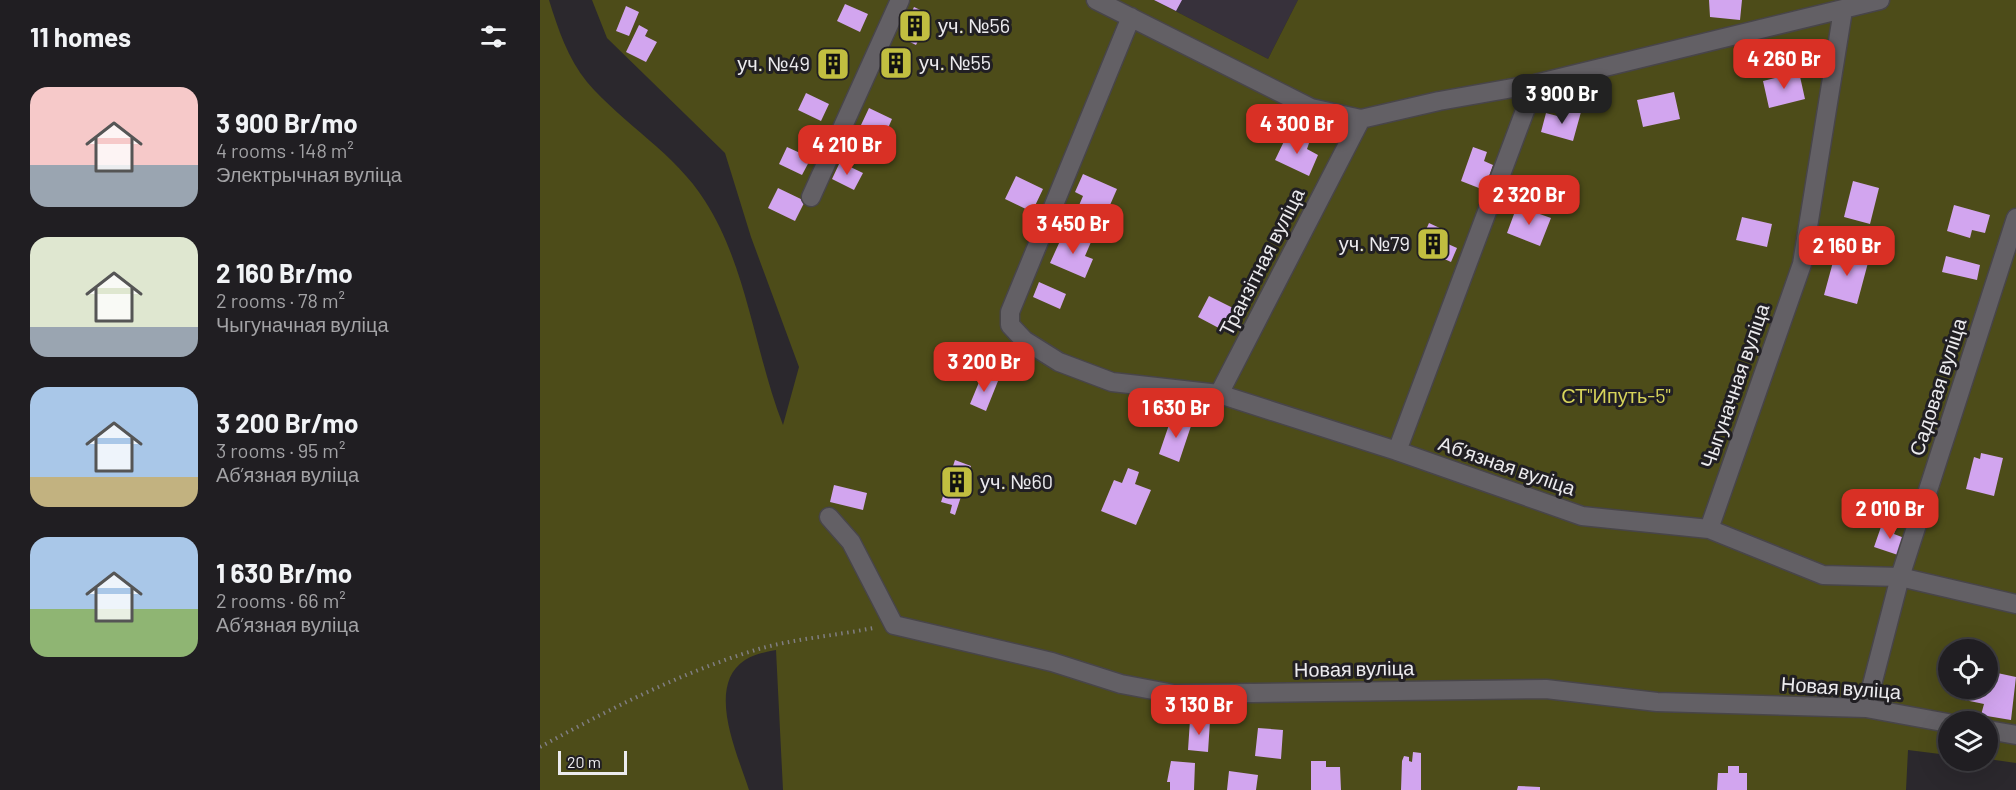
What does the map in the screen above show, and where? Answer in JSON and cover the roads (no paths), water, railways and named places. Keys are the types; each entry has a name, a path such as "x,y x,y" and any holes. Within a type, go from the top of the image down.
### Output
{"street":[{"path":"812,197 900,0"},
{"path":"1096,0 1311,108 1361,119 1439,101 1535,84 1880,0"},
{"name":"Чыгуначная вуліца","path":"1709,529 1802,264 1843,10"},
{"name":"Абʼязная вуліца","path":"1131,17 1010,312 1010,325 1024,340 1059,362 1112,382 1220,394 1397,451 1582,516 1709,529 1823,574 1900,577 2016,604"},
{"path":"1397,451 1535,84"},
{"name":"Транзітная вуліца","path":"1220,394 1361,119"},
{"name":"Садовая вуліца","path":"1866,708 1900,577 2016,218"},
{"name":"Новая вуліца","path":"829,517 851,542 894,625 1053,662 1121,684 1174,694 1546,689 1657,702 1866,708 1938,721"},
{"path":"1998,732 2016,735"}],"place":[{"name":"уч. №56","path":"915,26"},
{"name":"уч. №55","path":"896,63"},
{"name":"уч. №49","path":"833,64"},
{"name":"уч. №79","path":"1433,244"},
{"name":"уч. №60","path":"957,482"}],"park label":[{"name":"СТ\"Ипуть-5\"","path":"1616,396"}]}
